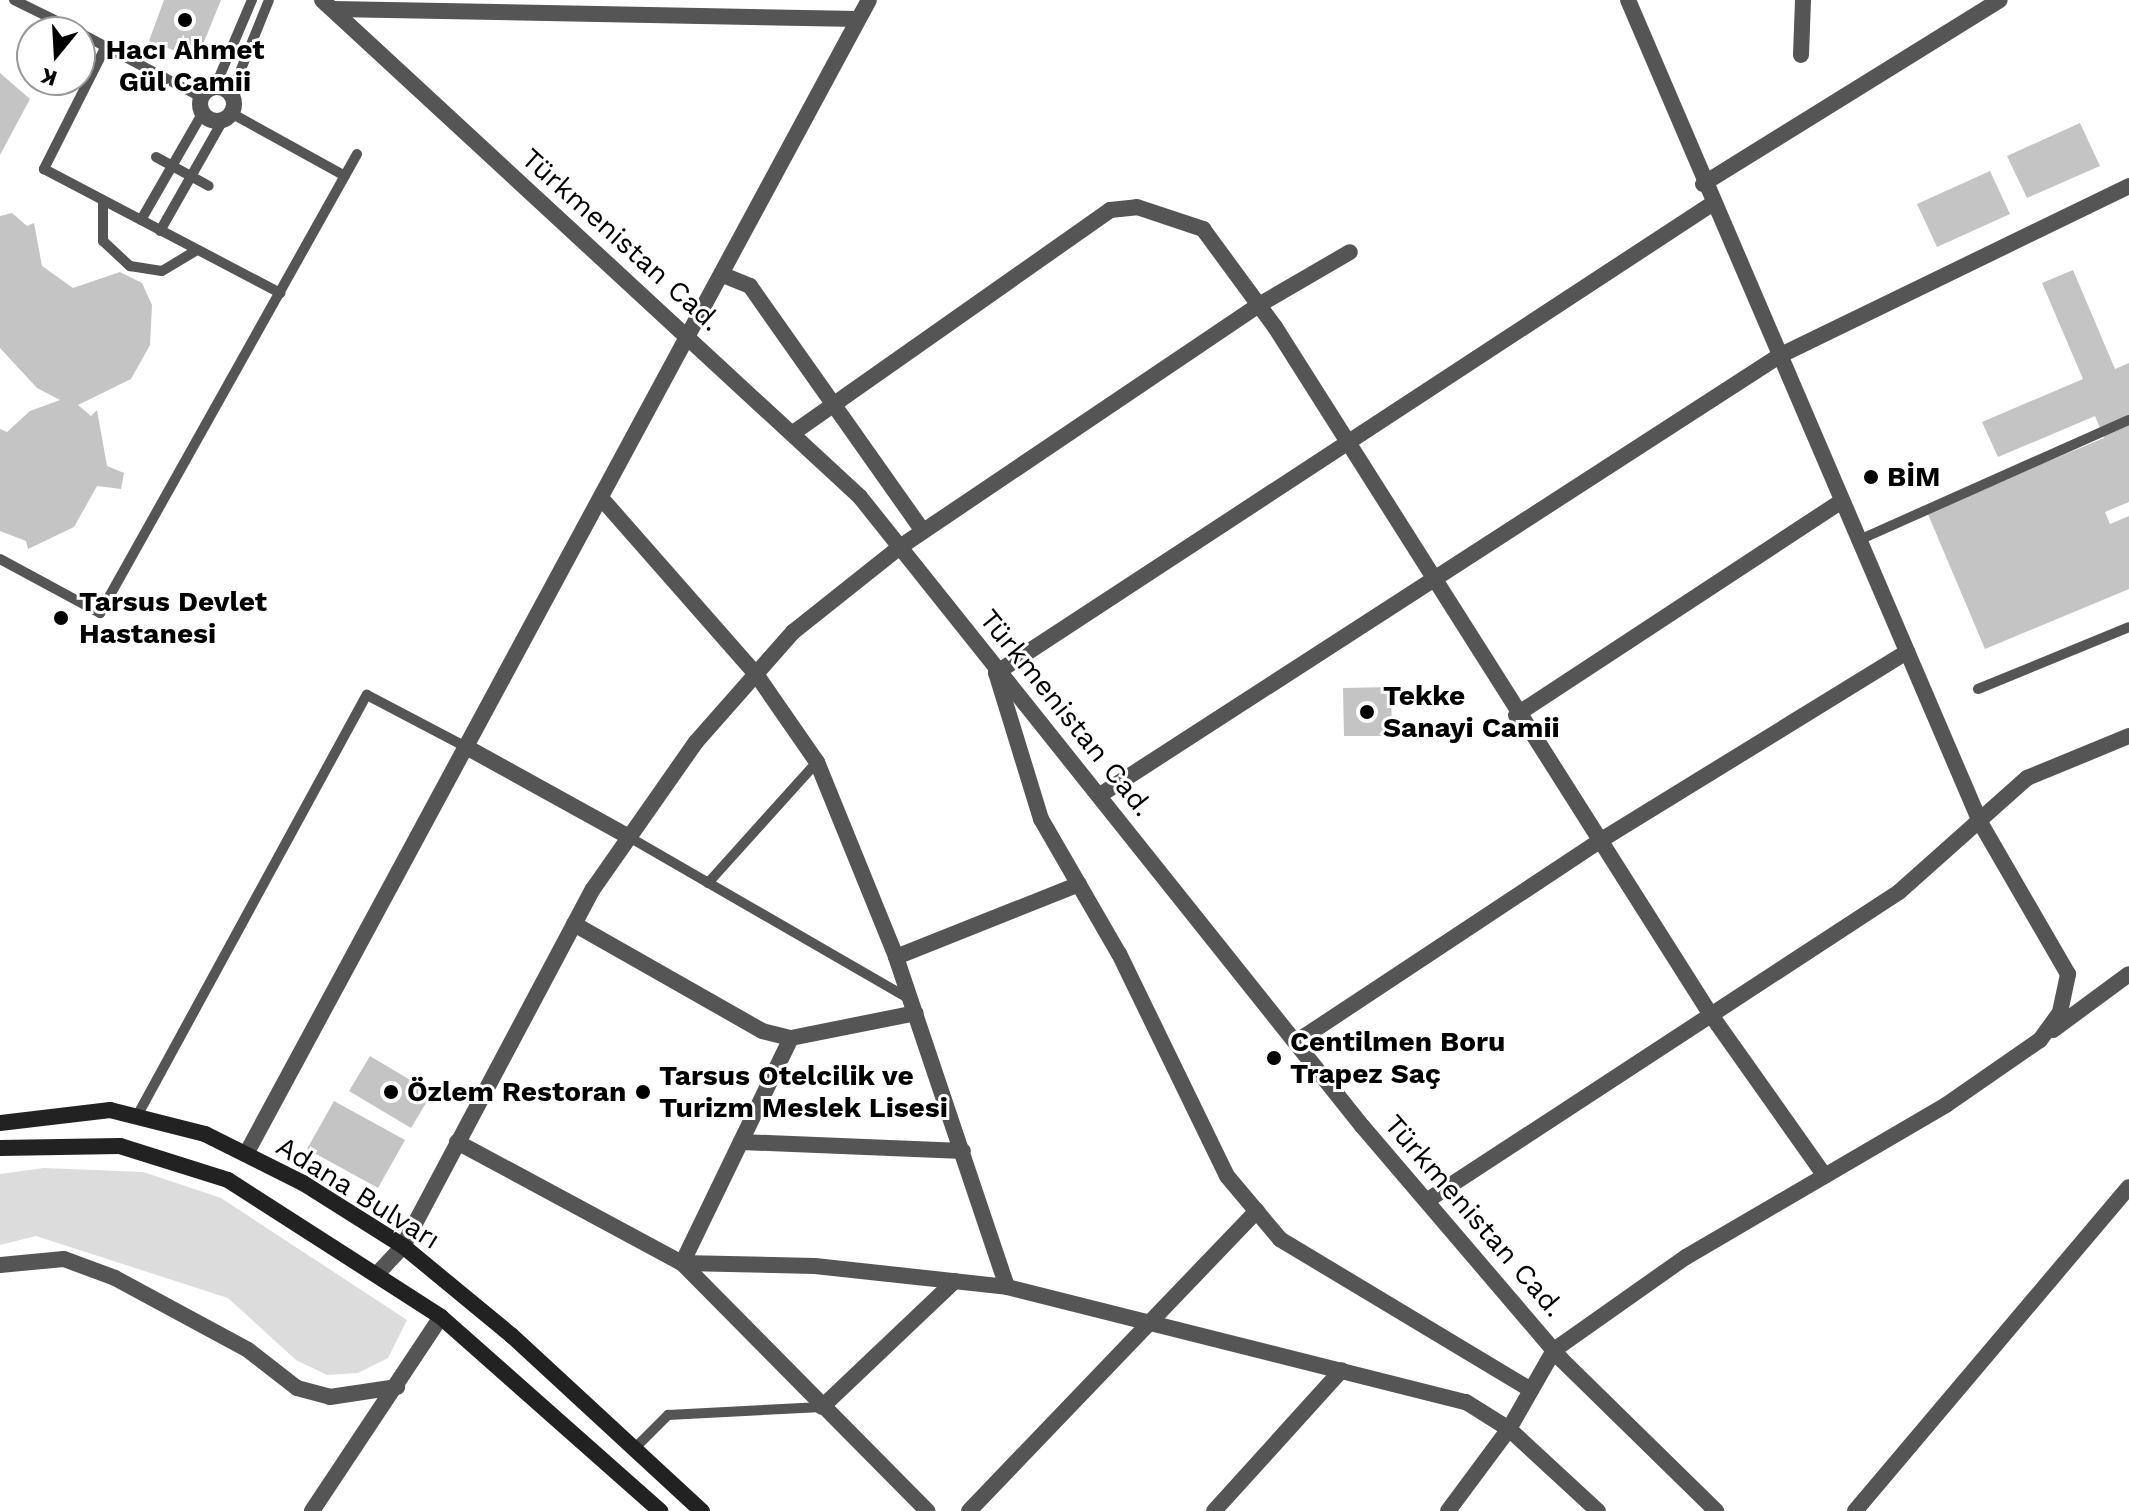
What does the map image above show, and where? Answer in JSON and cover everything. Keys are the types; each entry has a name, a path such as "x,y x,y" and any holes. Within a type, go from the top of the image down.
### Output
{"main road":[{"name":"Adana Bulvarı","path":"0,1123 110,1110 137,1116 246,1154 403,1246 635,1448 702,1511"},
{"name":"Adana Bulvarı","path":"0,1148 120,1146 174,1160 228,1180 378,1273 441,1317 660,1511"}],"street":[{"path":"246,1154 690,337 869,0"},
{"path":"1628,0 1703,184 1981,824 2068,974 2060,1012 2040,1040"},
{"path":"1801,55 1803,0"},
{"path":"1703,184 2000,0"},
{"path":"327,4 858,19"},
{"name":"Türkmenistan Cad.","path":"327,4 793,433 900,547 996,673 1100,795 1296,1042 1431,1198 1554,1350 1716,1511"},
{"path":"206,99 231,94 227,117"},
{"path":"206,99 227,117"},
{"path":"1100,795 1431,578 1779,356 2129,186"},
{"path":"1531,1390 1280,1239 1227,1176 1079,884 1041,819 996,673 1712,204"},
{"path":"793,433 1110,210 1137,207 1188,218 1259,305 1598,842 1711,1015 1825,1176"},
{"path":"378,1273 403,1246 574,924 629,837 696,742 793,632 923,531 1259,305 1350,252"},
{"path":"723,275 750,286 774,330 838,402 923,531"},
{"path":"602,499 756,674 817,762 896,957 1007,1287"},
{"path":"1516,715 1842,501"},
{"path":"1296,1042 1598,842 1907,652"},
{"path":"1431,1198 1899,892 1981,824 2027,778 2129,736"},
{"path":"468,748 629,837"},
{"path":"896,957 1079,884"},
{"path":"574,924 762,1031 791,1038 913,1007"},
{"path":"1448,1511 1509,1429 1554,1350 1686,1257 1825,1176 2040,1040 2129,974"},
{"path":"682,1263 791,1038"},
{"path":"457,1142 682,1263 927,1511"},
{"path":"741,1142 963,1151"},
{"path":"1855,1511 2129,1187"},
{"path":"969,1511 1156,1323 1257,1211"},
{"path":"0,1265 64,1259 115,1278 248,1350 297,1388 330,1397 397,1387"},
{"path":"682,1263 815,1266 1007,1287 1466,1402 1509,1429 1598,1511"},
{"path":"822,1407 955,1281"},
{"path":"312,1511 441,1317"},
{"path":"1214,1511 1342,1370"}],"lane":[{"path":"14,0 46,16"},
{"path":"141,220 206,99 252,0"},
{"path":"231,94 269,0"},
{"path":"96,41 206,99"},
{"path":"106,46 44,169 280,293"},
{"path":"160,231 227,117 345,176"},
{"path":"0,559 100,613 357,154"},
{"path":"156,157 209,186"},
{"path":"103,201 103,241 130,266 162,271 197,250"},
{"path":"1859,540 2129,420"},
{"path":"1978,689 2129,627"},
{"path":"137,1116 367,695 468,748"},
{"path":"708,883 817,762"},
{"path":"629,837 913,1007"},
{"path":"635,1448 668,1415 822,1407"}],"shaded area":[{"path":"44,1168 143,1172 221,1198 407,1320 388,1358 358,1373 327,1375 296,1360 228,1298 36,1236 0,1245 0,1174"}],"building":[{"name":"Hacı Ahmet Gül Camii","path":"164,0 221,0 197,59 149,41"},
{"path":"0,73 16,87 16,96 30,99 0,155"},
{"path":"2080,123 2100,166 2027,198 2007,156"},
{"path":"1990,171 2010,214 1937,247 1917,204"},
{"path":"12,213 27,226 34,223 42,266 73,288 120,272 142,283 152,305 150,345 131,379 78,405 91,416 97,410 107,466 124,473 121,489 97,486 74,527 28,549 26,541 0,531 0,429 7,432 30,411 60,400 37,388 0,348 0,216"},
{"path":"2073,270 2115,369 2129,363 2129,502 2105,512 2110,524 2129,516 2129,589 1985,649 1927,512 2104,438 2095,416 1998,457 1982,422 2083,379 2042,283"},
{"name":"Tekke Sanayi Camii","path":"1391,687 1392,736 1344,736 1343,688"},
{"path":"370,1056 432,1093 411,1128 349,1091"},
{"path":"334,1101 405,1140 378,1188 307,1149"}],"place":[{"name":"Hacı Ahmet Gül Camii","path":"185,20"},
{"name":"BİM","path":"1871,477"},
{"name":"Tarsus Devlet Hastanesi","path":"61,618"},
{"name":"Tekke Sanayi Camii","path":"1367,712"},
{"name":"Centilmen Boru Trapez Saç","path":"1274,1058"},
{"name":"Özlem Restoran","path":"391,1092"},
{"name":"Tarsus Otelcilik ve Turizm Meslek Lisesi","path":"643,1092"}]}
